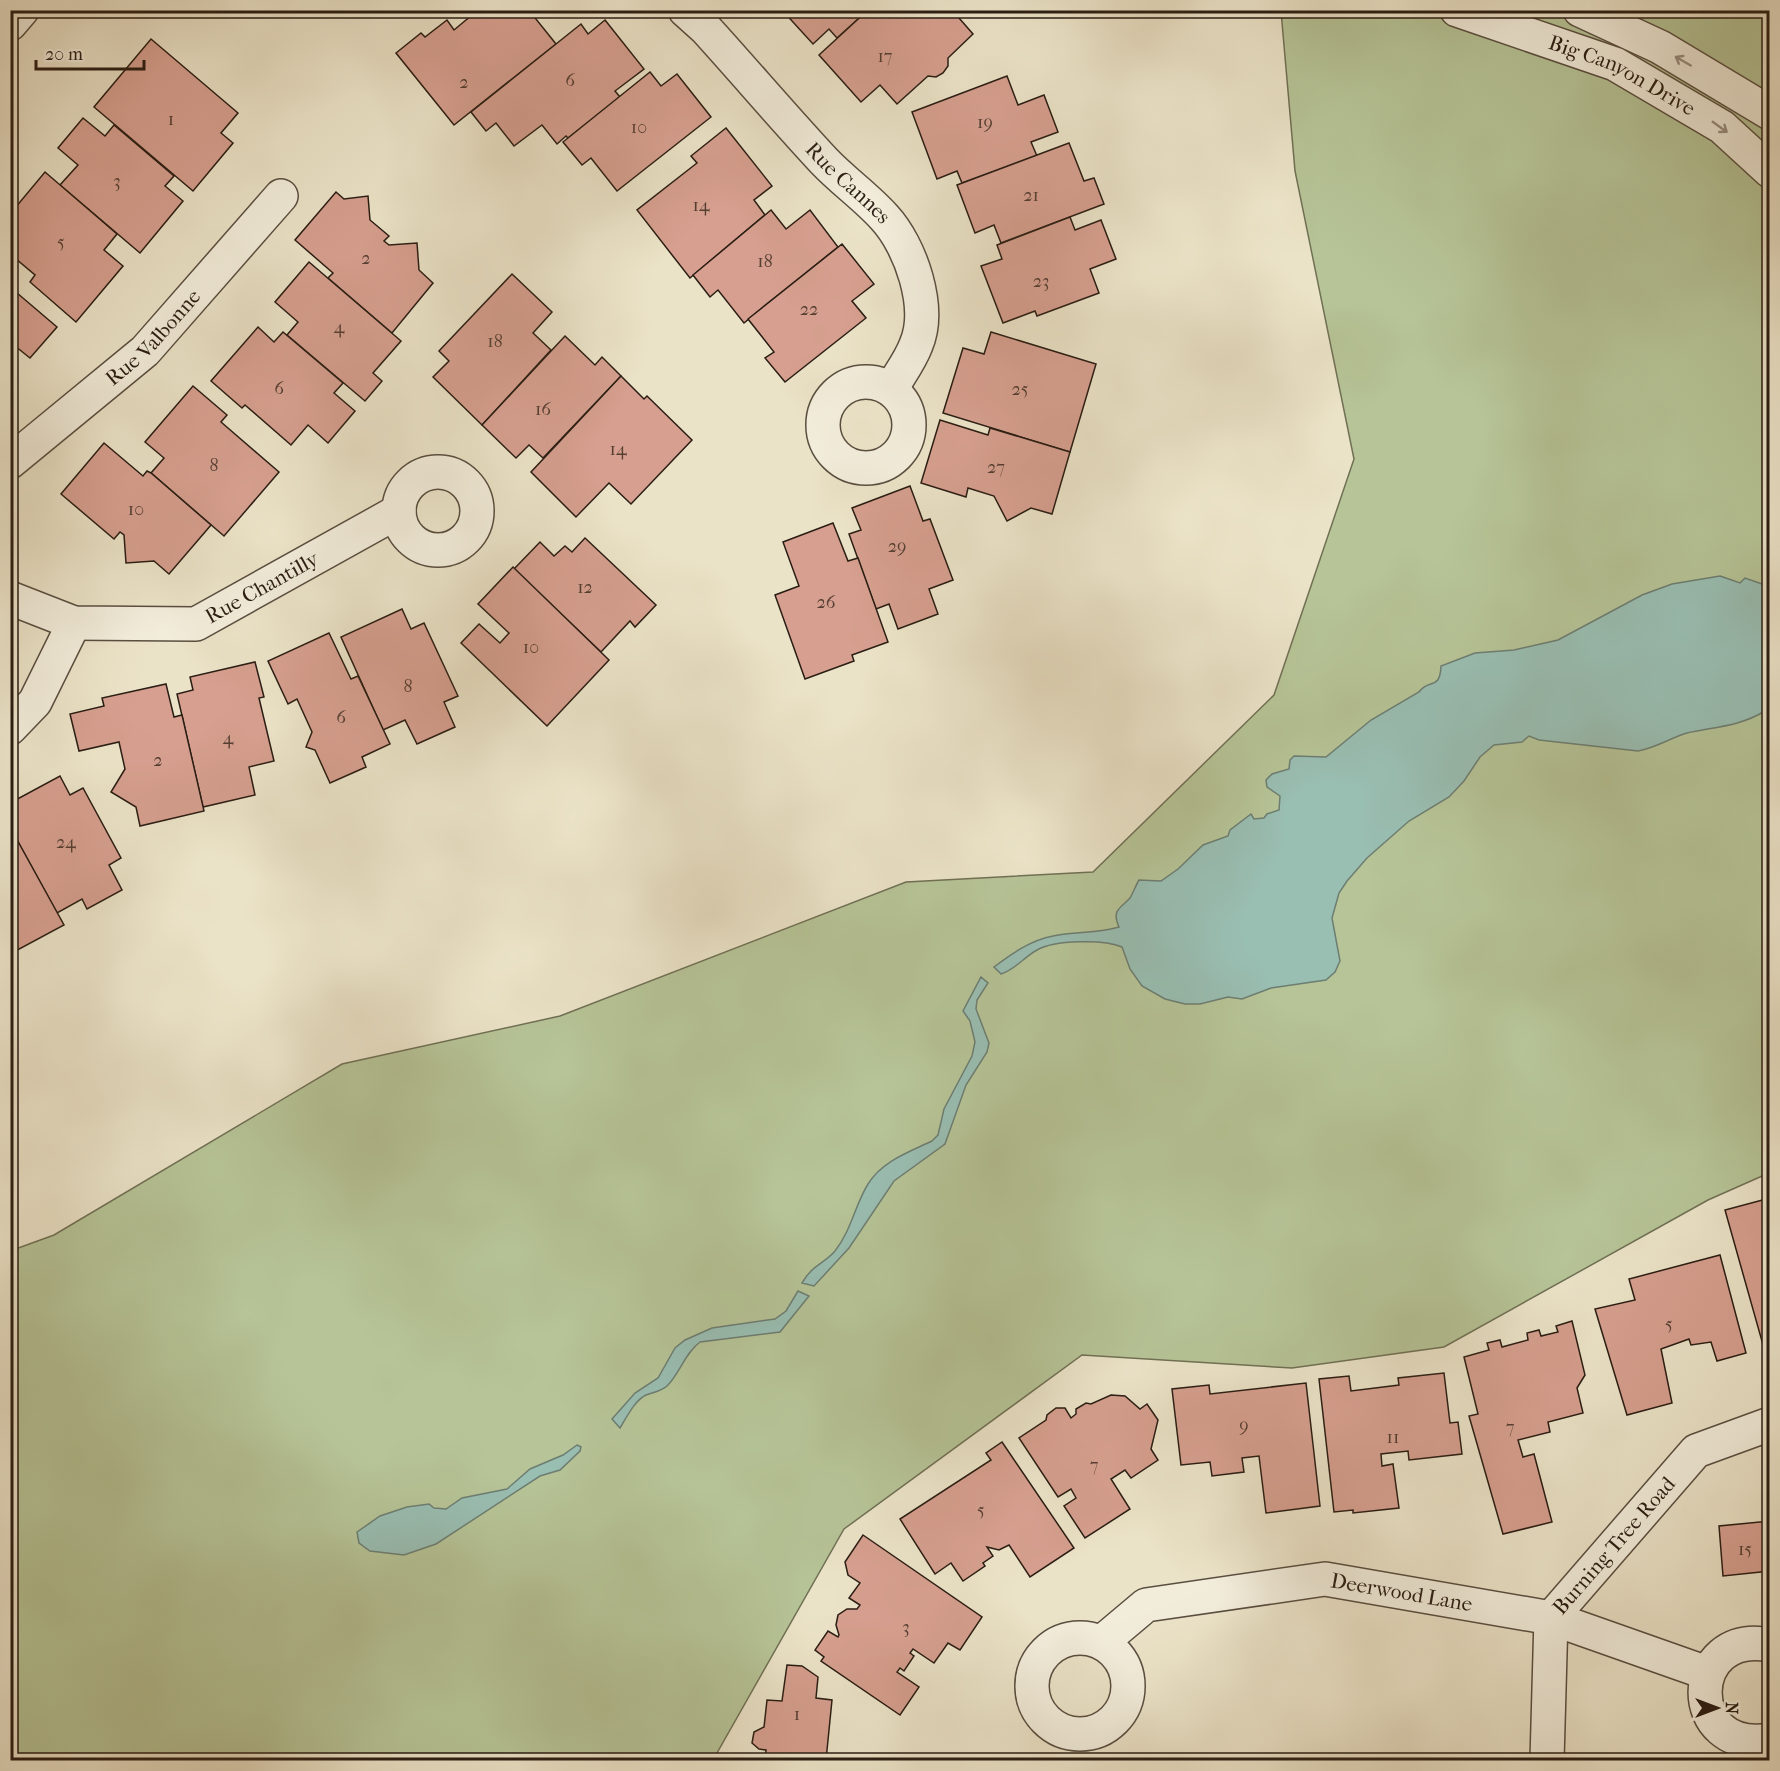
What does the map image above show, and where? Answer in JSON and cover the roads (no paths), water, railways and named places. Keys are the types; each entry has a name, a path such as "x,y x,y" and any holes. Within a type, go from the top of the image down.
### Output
{"street":[{"path":"10,24 22,10"},
{"name":"Rue Cannes","path":"685,10 705,28 838,177 885,218 905,248 913,263 920,295 920,326 917,344 891,389"},
{"name":"Big Canyon Drive","path":"1457,10 1616,64 1722,127 1770,171"},
{"name":"Big Canyon Drive","path":"1580,10 1660,47 1770,113"},
{"name":"Rue Valbonne","path":"10,462 145,351 281,196"},
{"name":"Rue Chantilly","path":"10,598 74,623 196,624 399,511"},
{"path":"10,728 35,702 74,623"},
{"name":"Burning Tree Road","path":"1547,1761 1551,1618 1696,1451 1770,1424"},
{"name":"Deerwood Lane","path":"1102,1642 1146,1605 1325,1579 1551,1618 1707,1672"},
{"path":"1770,1645 1754,1642 1735,1646 1719,1657 1707,1672 1704,1692 1707,1711 1718,1728 1734,1739 1753,1743 1770,1740"}],"water":[{"path":"1720,576 1740,583 1745,578 1768,586 1770,707 1746,720 1687,733 1638,751 1539,740 1529,736 1522,742 1494,745 1480,757 1464,781 1449,797 1409,821 1367,858 1347,881 1339,893 1332,918 1340,961 1335,972 1326,980 1271,988 1242,999 1228,997 1200,1004 1185,1004 1165,999 1142,986 1130,969 1122,947 1114,944 1092,942 1055,944 1037,950 1001,974 994,967 1022,948 1045,938 1119,927 1117,913 1130,898 1139,880 1161,881 1178,869 1203,845 1228,836 1230,830 1251,814 1254,819 1264,818 1267,814 1279,810 1280,796 1267,787 1266,780 1272,774 1289,769 1290,760 1294,756 1326,757 1371,720 1436,682 1439,679 1441,666 1475,653 1514,650 1558,640 1642,595 1672,584"},
{"path":"981,977 988,983 977,1000 976,1009 989,1043 987,1052 966,1085 945,1144 894,1181 849,1248 814,1286 802,1283 810,1272 835,1251 874,1176 888,1163 932,1141 938,1135 944,1109 972,1056 975,1042 970,1021 963,1011"},
{"path":"798,1291 809,1296 780,1332 700,1342 690,1352 667,1386 638,1401 620,1428 612,1419 635,1393 658,1378 675,1348 685,1340 712,1328 775,1319 786,1311"},
{"path":"577,1445 581,1447 580,1451 560,1470 540,1476 436,1544 404,1555 370,1551 359,1543 357,1532 380,1516 407,1507 429,1504 434,1508 446,1509 462,1498 507,1489 530,1469 563,1455"}]}
